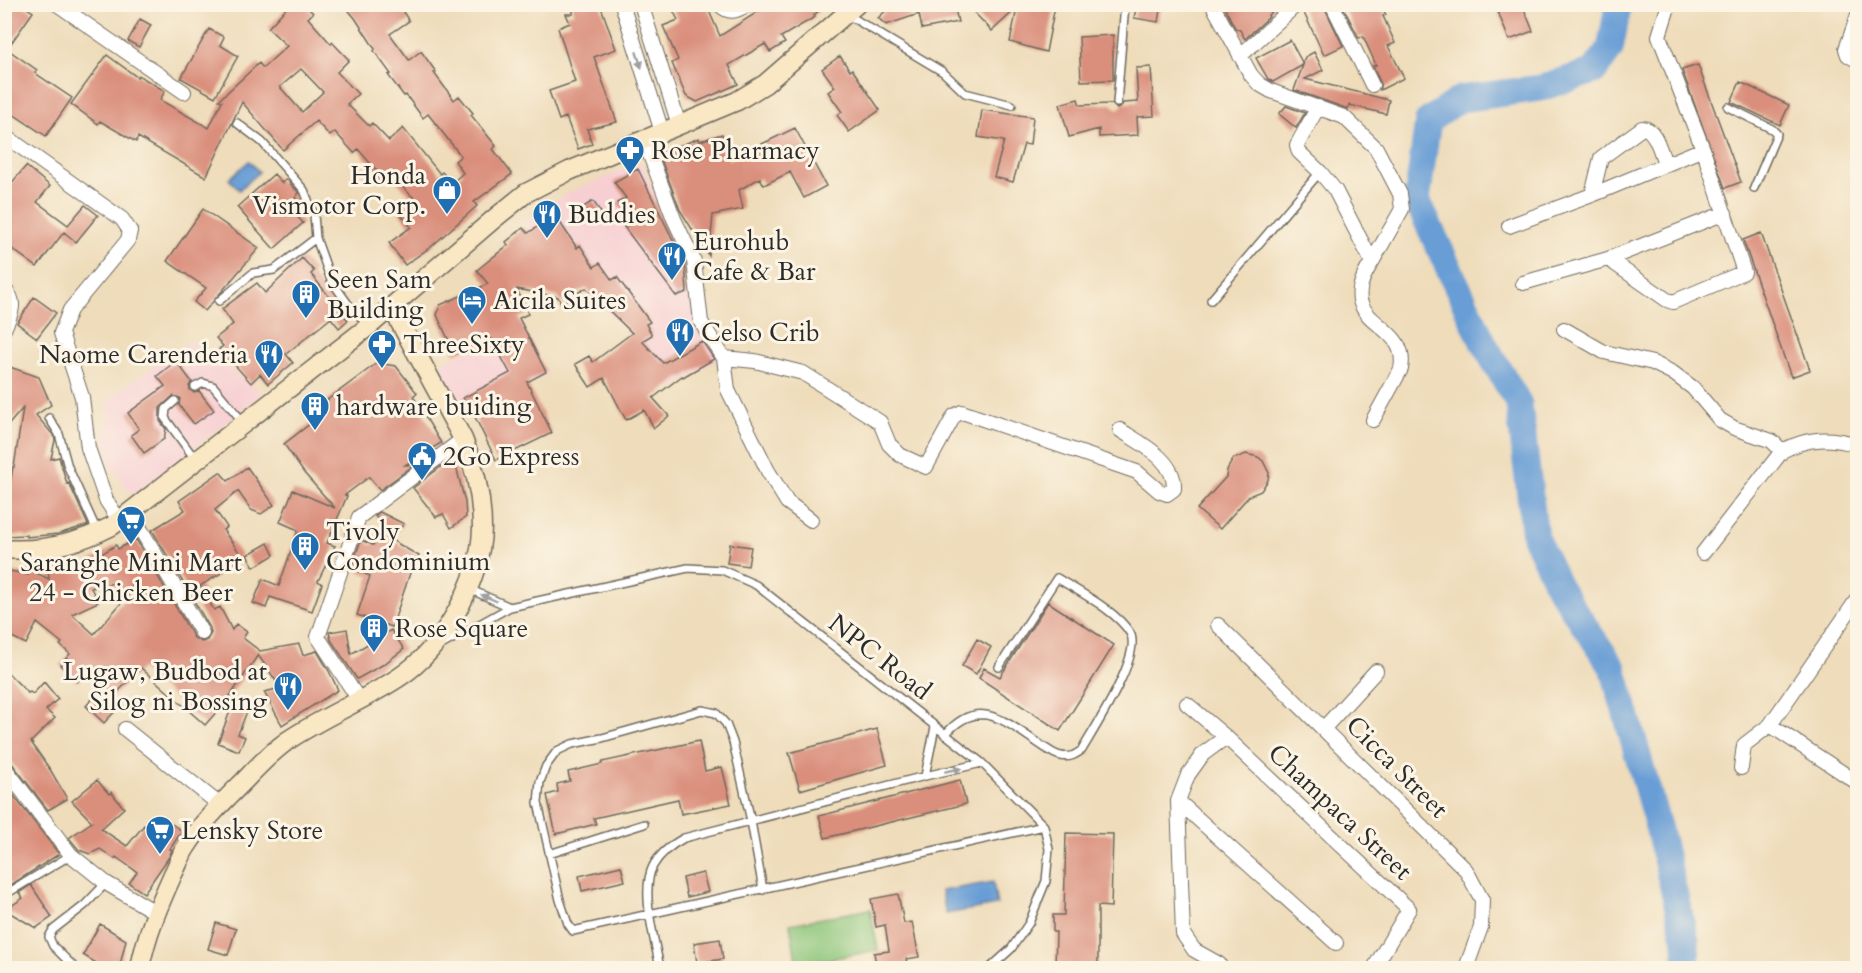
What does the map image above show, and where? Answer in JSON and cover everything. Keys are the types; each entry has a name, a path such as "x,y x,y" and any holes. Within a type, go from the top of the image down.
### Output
{"main road":[{"path":"4,549 24,551 49,547 98,533 125,516 392,308 489,222 526,193 569,171 737,101 765,84 851,9"},
{"path":"140,969 142,954 155,912 187,846 220,805 257,767 287,741 400,677 430,651 454,618 468,589 482,529 479,492 472,462 463,439 392,308"}],"street":[{"path":"57,4 184,92"},
{"path":"622,4 671,129"},
{"path":"641,4 671,129"},
{"path":"718,4 728,12 734,12 749,4"},
{"path":"1212,4 1251,75 1259,84 1344,117 1372,142 1400,194 1402,209 1359,285 1359,296 1363,308 1398,342 1402,360 1401,369 1372,420"},
{"path":"1240,56 1297,4"},
{"path":"1332,4 1372,85"},
{"path":"1608,259 1673,302 1744,272 1703,149 1659,36 1669,4"},
{"path":"1857,15 1846,49 1848,55 1857,61"},
{"path":"1318,107 1297,145 1299,152 1335,190 1372,261"},
{"path":"1592,195 1601,158 1642,128 1647,128 1653,133 1665,163"},
{"path":"4,135 122,219 130,231 128,240 70,309 61,333 82,397 88,448 106,500 125,516 202,633"},
{"path":"644,139 674,219 693,261 701,322 724,358 728,390 768,471 787,502 811,520"},
{"path":"1509,226 1592,195 1703,149"},
{"path":"1523,283 1608,259 1725,213"},
{"path":"4,289 11,295 13,308 4,329"},
{"path":"1564,329 1604,352 1653,363 1673,373 1693,387 1720,420 1734,428 1772,441 1782,451"},
{"path":"724,358 755,361 803,373 880,422 889,444 900,455 926,467 954,416 962,411 1137,472 1159,491 1167,494 1174,489 1172,474 1154,452 1120,430"},
{"path":"358,700 318,637 359,517 463,439"},
{"path":"1703,553 1782,451 1807,440 1857,445"},
{"path":"1741,768 1744,745 1770,725 1857,598"},
{"name":"Cicca Street","path":"1218,625 1466,870 1482,900 1481,927 1466,969"},
{"path":"1324,728 1376,671"},
{"name":"Champaca Street","path":"1187,704 1226,737 1408,909 1374,969"},
{"path":"1770,725 1857,783"},
{"path":"125,729 220,805"},
{"path":"1219,964 1194,950 1182,934 1178,801 1188,775 1203,754 1226,737"},
{"path":"4,767 71,855 106,883 155,912"},
{"path":"1178,801 1336,943"}],"lane":[{"path":"1117,103 1125,4"},
{"path":"851,9 943,72 965,93 1012,105"},
{"path":"1728,107 1772,129 1777,134 1754,188"},
{"path":"237,123 262,142 304,190 315,215 316,238 331,280 348,304 369,326"},
{"path":"1210,300 1320,172"},
{"path":"219,301 253,273 274,270 316,238"},
{"path":"195,387 203,383 213,387 244,423"},
{"path":"175,401 166,410 165,418 196,461"},
{"path":"49,418 59,434 68,467 98,533"},
{"name":"NPC Road","path":"430,651 510,607 688,568 722,570 756,585 982,764 1044,826"},
{"path":"945,735 952,726 964,719 986,714 1001,718 1058,756 1072,756 1082,750 1117,688 1133,651 1132,636 1124,624 1108,611 1057,578 999,667"},
{"path":"468,589 510,607"},
{"path":"763,890 751,821 733,742 726,724 716,713 702,710 572,744 557,751 546,766 540,782 538,803 560,900 568,924 573,931 651,915 763,890 1044,826 1049,849 1046,881 1029,923 1011,949 990,969"},
{"path":"925,776 935,727"},
{"path":"660,969 647,881 652,867 667,848 684,838 925,776 982,764"},
{"path":"549,854 644,824"},
{"path":"11,891 71,855"},
{"path":"75,969 53,946 49,937 53,930 85,905 106,883"}],"shaded area":[{"path":"642,162 665,218 693,267 695,300 722,357 673,387 642,345 568,274 525,225 566,194"},
{"path":"522,322 548,374 466,417 438,365"},
{"path":"190,341 263,393 133,496 110,465 105,438 110,397"}],"green space":[{"path":"870,909 878,950 797,965 790,924"}],"water":[{"path":"249,161 259,172 239,190 229,179"},
{"path":"993,882 997,905 946,914 941,891"}],"building":[{"path":"4,4 21,4 33,12 7,49 37,70 35,73 72,98 46,136 4,108"},
{"path":"290,4 304,4 313,13 308,18 349,60 337,72 358,94 347,104 369,126 372,123 389,141 403,128 440,174 442,172 452,183 463,173 455,161 461,156 428,114 423,118 406,95 404,96 388,75 391,74 374,51 375,49 355,18 343,4 398,4 409,21 390,34 409,60 421,51 454,100 459,96 473,113 471,115 496,146 493,149 512,174 474,202 477,206 432,246 405,265 389,243 411,227 398,211 413,197 388,173 383,178 358,149 354,153 335,132 330,136 316,121 283,150 242,102 206,177 138,137 136,142 100,121 98,124 71,104 107,55 137,77 138,75 165,91 160,100 209,128 222,101 219,100 259,63 263,68 287,46 268,28","holes":["301,69 323,92 302,112 280,87"]},
{"path":"573,4 600,4 616,49 594,57 617,122 587,129 592,144 578,149 566,117 559,120 549,91 575,82 558,28 570,23 566,14 573,14"},
{"path":"670,4 706,4 720,36 770,4 827,4 814,15 815,17 781,37 785,43 770,52 765,44 729,65 738,84 697,102 686,96 672,63 678,60 663,26 678,20"},
{"path":"893,4 954,4 958,22 922,29 919,14 886,25 878,18"},
{"path":"966,4 1055,6 1046,52 1010,42 1017,8 992,31"},
{"path":"1137,4 1161,4 1158,22 1134,18"},
{"path":"1223,4 1283,4 1268,15 1269,17 1245,39 1240,30 1235,28"},
{"path":"1306,4 1323,4 1343,46 1324,55 1303,11"},
{"path":"1495,4 1522,4 1533,31 1509,40"},
{"path":"1342,5 1381,5 1386,15 1383,16 1395,43 1388,46 1404,78 1380,90 1380,82 1373,66 1376,65 1363,36 1359,38"},
{"path":"140,19 151,25 139,47 128,41"},
{"path":"209,29 224,37 220,45 238,56 215,97 181,78"},
{"path":"1113,35 1113,80 1081,81 1079,37"},
{"path":"1290,40 1303,64 1305,57 1314,52 1323,70 1305,79 1389,100 1386,114 1349,105 1348,109 1294,90 1303,65 1273,82 1268,79 1256,58"},
{"path":"840,56 850,71 852,69 880,110 849,132 837,115 842,112 828,92 835,87 822,69"},
{"path":"1698,65 1741,182 1725,188 1682,70"},
{"path":"1151,67 1154,116 1137,117 1138,135 1099,137 1099,129 1069,137 1060,104 1078,99 1080,105 1112,104 1117,109 1123,103 1138,102 1136,68"},
{"path":"1740,82 1789,105 1780,125 1731,102"},
{"path":"1286,106 1305,113 1296,128 1279,114"},
{"path":"982,110 1033,117 1030,145 1024,144 1013,182 994,177 1004,141 978,137"},
{"path":"795,128 826,186 804,198 790,172 764,185 760,178 739,190 743,209 713,215 709,256 680,210 659,154 699,138 700,141 722,134 729,160"},
{"path":"26,166 50,186 37,202 68,225 85,205 98,215 76,242 64,232 37,267 4,243 4,192"},
{"path":"638,169 685,264 687,292 676,296 624,227 634,221 617,203 626,198 614,182"},
{"path":"274,174 282,183 286,179 299,193 295,198 304,208 296,215 303,223 274,249 237,207"},
{"path":"593,201 602,214 591,221 582,208"},
{"path":"203,209 259,248 205,311 194,302 206,288 167,261"},
{"path":"555,215 577,248 580,245 594,267 600,263 612,280 617,277 650,322 646,324 652,335 642,341 663,363 702,341 714,359 682,376 653,398 669,416 654,428 644,410 626,420 604,378 590,387 575,364 589,356 593,362 632,333 586,288 561,303 558,297 517,289 528,314 519,318 546,372 527,382 552,433 496,460 472,411 470,413 463,398 510,373 491,338 455,354 437,315 440,305 488,284 477,270 508,245 506,242 523,228 528,233"},
{"path":"1761,233 1810,370 1791,377 1743,240"},
{"path":"302,258 314,271 311,274 348,320 339,328 331,318 286,354 293,363 268,384 260,374 251,383 232,362 230,364 219,349 223,346 216,338 233,324 222,309 257,283 265,293"},
{"path":"34,297 56,313 37,338 17,323"},
{"path":"176,361 192,382 189,386 190,390 194,393 199,391 214,410 194,424 179,405 180,398 173,396 160,408 160,421 166,429 164,439 144,453 131,435 139,429 128,413 165,386 157,376"},
{"path":"377,363 396,366 417,393 413,396 441,443 405,465 414,465 380,490 369,477 345,495 347,496 327,543 335,546 318,581 322,584 312,611 270,597 266,608 253,603 263,579 279,586 298,530 280,522 293,490 335,508 304,473 284,444 320,416 315,409"},
{"path":"4,365 39,377 51,405 36,415 54,436 51,459 59,457 67,484 69,483 88,525 58,534 26,537 26,535 4,536 6,491 9,491 14,467 23,408 4,430"},
{"path":"1246,454 1263,461 1269,473 1268,480 1261,491 1249,496 1220,529 1197,509 1226,477 1233,459"},
{"path":"455,462 465,502 466,517 451,528 443,514 436,517 413,488 446,463"},
{"path":"247,467 274,505 261,514 251,510 238,491 215,510 227,527 223,530 242,556 220,574 200,586 214,610 220,607 232,630 236,624 247,632 243,638 260,651 299,644 303,655 317,651 338,690 282,725 264,692 281,688 258,655 228,699 205,725 141,668 111,699 119,707 104,723 86,706 105,685 89,670 77,682 60,665 70,654 60,645 62,643 37,623 26,644 4,633 4,570 28,575 30,570 49,579 48,567 62,566 63,568 87,563 116,545 118,549 136,539 194,638 202,642 207,640 211,633 210,628 152,530 185,510 179,501 220,472 228,481","holes":["114,583 119,593 138,584 94,634 72,614 98,602 91,588"]},
{"path":"380,512 404,524 390,539 419,556 411,570 392,627 357,615 370,576 351,568 361,540 373,545 384,526 375,516"},
{"path":"268,543 274,555 254,567 247,555"},
{"path":"730,544 751,547 748,566 727,563"},
{"path":"1048,602 1114,645 1060,731 979,678 984,668 1000,677"},
{"name":"Rose Square","path":"347,629 351,654 391,630 404,649 384,664 357,679 331,640 329,632"},
{"path":"977,639 991,647 976,674 962,666"},
{"path":"4,669 28,693 33,694 44,682 58,699 46,710 55,718 31,742 67,799 48,810 11,762 4,758"},
{"path":"235,698 250,704 238,734 245,737 239,751 218,743"},
{"path":"877,729 887,765 800,790 789,753"},
{"path":"699,741 705,771 722,767 731,804 681,814 678,799 594,818 596,824 556,834 547,795 558,792 557,784 570,781 568,772 602,764 602,762"},
{"path":"97,780 124,808 101,829 127,846 144,825 158,836 167,821 182,831 170,849 172,850 169,857 144,893 129,883 137,872 100,849 90,854 79,850 69,838 92,822 72,801"},
{"path":"960,780 966,804 825,838 819,816"},
{"path":"4,783 59,854 11,885 4,878"},
{"path":"1066,833 1113,834 1111,907 1098,906 1098,967 1055,967 1056,932 1053,932 1053,915 1064,915"},
{"path":"621,866 625,881 582,891 579,876"},
{"path":"703,873 708,892 687,897 683,878"},
{"path":"31,885 52,917 36,928 5,910 23,898 19,893"},
{"path":"898,894 904,923 912,922 919,957 906,959 908,969 877,969 874,953 889,951 885,925 876,927 871,899"},
{"path":"216,923 236,929 228,955 208,949"},
{"path":"100,924 126,940 119,969 106,969 83,955"},
{"path":"720,939 723,959 697,963 694,943"}],"waterway":[{"path":"1616,4 1617,13 1610,49 1594,71 1541,88 1460,99 1428,121 1417,200 1484,344 1519,404 1535,537 1559,588 1613,668 1659,830 1686,941 1687,968"}],"place":[{"name":"Rose Pharmacy","path":"630,176"},
{"name":"Honda Vismotor Corp.","path":"447,216"},
{"name":"Buddies","path":"547,240"},
{"name":"Eurohub Cafe & Bar","path":"672,282"},
{"name":"Seen Sam Building","path":"306,320"},
{"name":"Aicila Suites","path":"472,326"},
{"name":"Celso Crib","path":"680,358"},
{"name":"ThreeSixty","path":"382,370"},
{"name":"Naome Carenderia","path":"269,380"},
{"name":"hardware buiding","path":"315,432"},
{"name":"2Go Express","path":"422,482"},
{"name":"Saranghe Mini Mart 24 - Chicken Beer","path":"131,546"},
{"name":"Tivoly Condominium","path":"305,572"},
{"name":"Rose Square","path":"374,654"},
{"name":"Lugaw, Budbod at Silog ni Bossing","path":"288,712"},
{"name":"Lensky Store","path":"160,856"}]}
